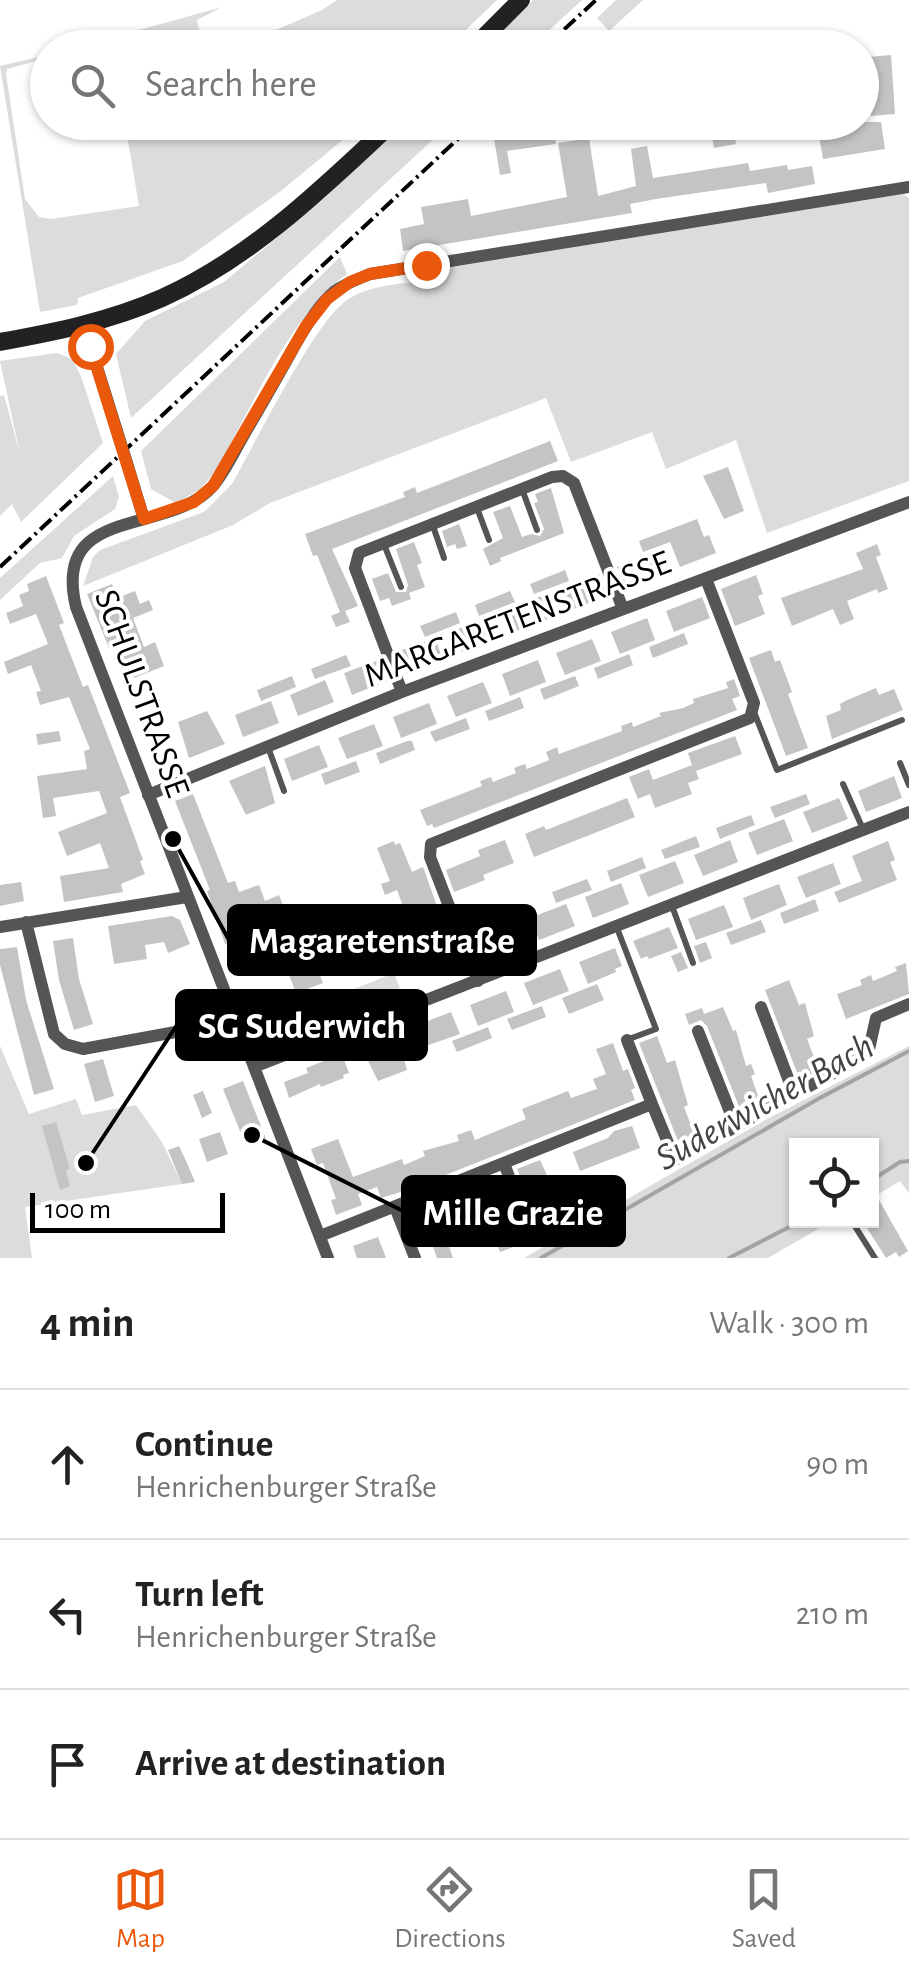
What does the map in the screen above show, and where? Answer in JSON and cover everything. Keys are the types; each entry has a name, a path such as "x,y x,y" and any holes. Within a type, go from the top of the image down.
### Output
{"main road":[{"path":"491,30 521,0"},
{"path":"0,342 84,325 160,299 239,254 308,200 373,140"}],"street":[{"name":"SCHULSTRASSE","path":"328,1258 76,608 72,577 80,553 96,536 194,502 213,486 306,326 327,299 350,282 370,274 909,188"},
{"path":"84,325 144,519"},
{"path":"402,692 355,568 359,552 552,476 570,478 623,610"},
{"name":"MARGARETENSTRASSE","path":"148,795 402,692 909,502"},
{"path":"478,980 430,857 431,844 744,722 754,710 706,578"},
{"path":"254,1068 909,812"},
{"path":"0,927 187,896"},
{"path":"26,922 54,1034 65,1044 83,1049 236,1021"},
{"path":"627,1040 674,1160 868,1054 876,1018 909,1004"},
{"path":"761,1007 794,1094"},
{"path":"698,1031 736,1127"},
{"path":"320,1236 652,1104"},
{"path":"504,1163 527,1226"},
{"path":"394,1206 415,1258"}],"lane":[{"path":"522,488 538,530"},
{"path":"476,506 489,540"},
{"path":"431,522 444,558"},
{"path":"383,541 401,587"},
{"path":"754,710 776,770 902,720"},
{"path":"268,746 284,790"},
{"path":"900,764 909,786"},
{"path":"843,784 864,830"},
{"path":"672,905 694,963"},
{"path":"617,926 656,1028 627,1040"},
{"path":"857,1228 874,1258"}],"shaded area":[{"path":"337,0 497,0 466,30 276,30"},
{"path":"533,0 582,0 549,30 502,30"},
{"path":"616,0 643,0 610,30 597,18"},
{"path":"222,7 197,20 199,30 139,30"},
{"path":"30,59 30,63 7,69 6,74 25,199 39,217 51,219 139,206 128,140 342,140 281,191 183,261 78,298 77,305 40,312 0,66"},
{"path":"386,140 433,140 131,418 116,354 145,321 224,282 327,196"},
{"path":"903,194 909,198 909,481 767,533 736,440 666,469 652,432 571,462 546,398 270,503 233,525 83,586 93,557 100,550 204,512 232,484 319,332 334,312 356,295 430,280 434,270"},
{"path":"340,257 347,274 306,315 289,339 216,471 199,490 176,503 151,489 141,451"},
{"path":"57,353 72,359 81,376 103,443 21,522 12,504 0,516 0,396 4,395 20,454 0,361"},
{"path":"113,476 119,497 115,509 74,536 62,558 40,563 0,600 0,578"},
{"path":"394,973 400,988 355,1005 349,991"},
{"path":"0,1046 29,1114 76,1099 82,1115 136,1105 162,1142 182,1184 25,1207 32,1258 0,1258"},
{"path":"909,1046 909,1193 900,1181 879,1194 879,1138 789,1138 789,1228 820,1228 768,1258 524,1258 767,1119"}],"building":[{"path":"891,55 895,114 879,115 879,56"},
{"path":"881,122 885,149 823,159 820,140 879,140"},
{"path":"494,140 555,140 556,144 507,151 511,173 500,175"},
{"path":"589,140 598,196 636,186 631,149 647,146 653,178 748,163 750,171 787,165 788,170 812,166 815,184 768,193 766,183 656,199 630,204 632,213 403,251 400,229 424,224 421,207 468,199 471,216 567,197 558,143"},
{"path":"713,140 735,140 736,144 714,148"},
{"path":"550,441 558,461 332,549 358,606 345,611 350,622 336,627 331,616 340,612 305,534 405,497 403,492 415,487 417,493"},
{"path":"728,467 744,511 724,519 703,476"},
{"path":"551,488 564,533 500,558 490,566 483,549 503,538 493,512 510,506 522,537 540,536 544,529 534,503 538,502 535,494"},
{"path":"697,519 716,553 680,567 670,542 643,552 639,541"},
{"path":"459,524 467,546 447,547 442,531"},
{"path":"414,542 425,587 409,593 411,599 392,606 389,598 380,601 372,579 388,573 396,592 406,592 408,585 396,549"},
{"path":"877,544 881,555 876,557 888,589 878,593 877,589 847,601 854,619 840,625 833,609 792,626 781,598 863,569 856,553"},
{"path":"653,553 662,575 626,589 617,567"},
{"path":"565,570 569,581 534,594 530,584"},
{"path":"599,574 607,596 571,610 563,588"},
{"path":"756,575 765,614 735,626 721,589"},
{"path":"46,576 64,623 59,625 83,687 88,685 130,793 120,797 145,874 121,884 123,892 64,902 60,876 109,868 100,843 67,856 58,832 107,813 99,791 53,798 56,816 43,818 37,776 87,769 84,751 90,749 69,697 40,705 36,692 41,691 31,665 8,674 4,662 48,644 36,614 10,624 6,613 23,606 19,595 29,591 27,584"},
{"path":"112,584 117,598 135,591 140,604 149,600 153,610 133,618 144,647 155,642 164,666 134,678 127,660 121,663 114,646 109,648 87,594"},
{"path":"510,591 515,602 479,616 475,605"},
{"path":"544,595 553,617 516,631 508,609"},
{"path":"702,597 710,618 674,632 666,611"},
{"path":"456,612 460,623 425,637 420,626"},
{"path":"489,616 498,638 462,652 453,631"},
{"path":"647,618 655,640 620,654 611,632"},
{"path":"684,633 688,644 653,658 649,647"},
{"path":"435,638 443,660 407,674 399,651"},
{"path":"592,639 601,661 565,675 556,653"},
{"path":"771,650 775,662 780,660 808,748 786,756 749,658"},
{"path":"629,654 633,665 598,679 594,668"},
{"path":"346,655 351,666 315,679 311,669"},
{"path":"379,660 387,681 352,695 344,673"},
{"path":"538,660 546,682 510,696 502,674"},
{"path":"292,676 296,687 261,701 257,690"},
{"path":"575,676 579,686 544,700 540,689"},
{"path":"734,679 740,696 732,699 737,710 434,828 432,824 427,826 420,810 482,786 480,781 491,777 493,782 516,773 514,768 519,766 525,764 527,769 549,760 546,752 557,747 559,754 622,731 621,726 632,722 633,727 661,716 659,713 683,708 694,703 693,699 728,688 726,682"},
{"path":"325,680 334,702 298,716 290,695"},
{"path":"483,682 492,703 456,717 447,696"},
{"path":"876,688 879,695 894,689 903,710 832,739 826,716 841,710 840,704 845,701"},
{"path":"520,697 524,708 489,721 485,711"},
{"path":"271,701 279,723 243,737 235,715"},
{"path":"429,703 437,724 401,738 393,717"},
{"path":"207,711 225,744 189,758 178,722"},
{"path":"466,718 470,729 435,742 430,732"},
{"path":"374,724 383,746 347,759 338,738"},
{"path":"59,731 61,741 38,745 36,734"},
{"path":"735,736 742,754 696,771 699,779 688,783 692,794 655,808 650,794 638,799 629,777 649,769 653,780 692,765 688,753"},
{"path":"412,741 415,750 380,764 376,753"},
{"path":"319,745 328,767 292,781 284,759"},
{"path":"356,761 360,772 325,785 321,774"},
{"path":"265,766 275,803 246,815 229,781"},
{"path":"894,776 902,798 866,812 858,791"},
{"path":"193,794 228,883 235,881 239,892 259,885 265,901 279,895 289,920 298,916 305,936 360,914 374,953 357,961 352,960 347,950 338,950 336,946 318,953 321,962 317,968 323,983 296,993 289,975 285,976 275,940 260,945 255,932 225,944 207,891 210,890 175,801"},
{"path":"806,794 810,804 775,818 770,807"},
{"path":"627,798 635,817 534,857 525,834 544,826 546,830"},
{"path":"839,798 848,819 812,833 803,812"},
{"path":"751,815 755,825 720,839 716,828"},
{"path":"784,819 793,841 757,855 748,833"},
{"path":"696,836 700,847 665,859 661,850"},
{"path":"505,840 514,863 454,892 446,870 480,856 478,850"},
{"path":"730,840 738,862 703,876 694,855"},
{"path":"394,841 395,845 400,843 412,872 423,867 442,920 412,931 397,890 385,895 381,884 390,881 377,848"},
{"path":"888,841 897,880 839,903 834,892 862,881 852,856"},
{"path":"642,857 646,868 611,882 607,871"},
{"path":"675,861 684,883 648,897 639,875"},
{"path":"833,863 841,884 806,898 797,877"},
{"path":"587,879 592,890 556,903 552,892"},
{"path":"21,882 24,901 0,906 0,885"},
{"path":"621,883 629,904 593,918 585,897"},
{"path":"779,884 787,905 751,920 743,898"},
{"path":"815,899 819,911 784,924 780,913"},
{"path":"566,904 575,926 539,940 530,918"},
{"path":"724,905 733,927 696,940 688,919"},
{"path":"172,916 180,920 190,944 168,953 164,942 145,945 147,959 114,964 108,926"},
{"path":"761,920 766,932 731,945 726,933"},
{"path":"669,927 678,948 641,959 633,941"},
{"path":"73,938 79,979 93,1024 74,1030 59,980 53,941"},
{"path":"706,942 712,958 700,963 694,946"},
{"path":"17,947 26,1000 54,1089 34,1095 0,965 0,949"},
{"path":"615,948 622,966 588,984 579,962"},
{"path":"681,952 688,968 678,972 671,956"},
{"path":"906,963 909,994 846,1019 837,994 862,985 860,980 871,975 873,981 897,971 895,967"},
{"path":"560,969 569,991 533,1005 524,983"},
{"path":"789,980 799,1005 805,1003 814,1036 807,1039 819,1070 808,1076 806,1071 798,1075 765,990"},
{"path":"597,984 604,1000 569,1014 562,998"},
{"path":"506,991 514,1012 478,1026 470,1005"},
{"path":"542,1006 546,1017 512,1030 507,1019"},
{"path":"723,1007 733,1031 736,1030 746,1066 751,1064 755,1074 751,1076 760,1101 740,1109 707,1026 701,1020 689,1025 685,1014 702,1008 704,1014"},
{"path":"451,1012 460,1034 423,1047 415,1026"},
{"path":"488,1027 492,1038 457,1052 452,1041"},
{"path":"397,1033 407,1070 378,1081 361,1047"},
{"path":"657,1036 667,1063 675,1060 688,1105 684,1107 695,1135 678,1141 639,1043"},
{"path":"613,1043 623,1071 628,1069 635,1100 410,1189 381,1198 377,1187 358,1194 362,1205 336,1215 331,1200 336,1199 323,1163 317,1165 311,1149 338,1139 353,1177 402,1159 404,1165 425,1156 423,1151 459,1141 457,1135 471,1130 475,1140 526,1119 522,1109 568,1091 571,1098 597,1089 593,1079 606,1074 596,1049"},
{"path":"342,1054 349,1073 344,1078 289,1098 284,1082 308,1073 306,1068"},
{"path":"103,1059 114,1096 95,1102 84,1064"},
{"path":"243,1081 266,1139 246,1146 223,1089"},
{"path":"203,1091 212,1113 202,1118 193,1095"},
{"path":"56,1122 70,1169 66,1170 70,1186 60,1190 42,1126"},
{"path":"632,1126 640,1148 580,1171 573,1152"},
{"path":"220,1132 228,1154 207,1162 199,1139"},
{"path":"179,1146 195,1182 182,1184 168,1150"},
{"path":"540,1160 558,1199 552,1201 561,1225 542,1232 517,1169"},
{"path":"494,1181 525,1243 500,1252 473,1189"},
{"path":"879,1200 908,1251 886,1258 867,1228 879,1228"},
{"path":"435,1210 453,1258 437,1258 427,1230 419,1233 413,1218"},
{"path":"378,1237 386,1258 357,1258 353,1246"}],"waterway":[{"name":"Suderwicher Bach","path":"541,1258 909,1051"},
{"name":"Suderwicher Bach","path":"879,1176 900,1162 909,1161"},
{"name":"Suderwicher Bach","path":"729,1258 789,1227"}],"railway":[{"path":"564,30 596,0"},
{"path":"0,567 457,140"}],"place":[{"name":"Magaretenstraße","path":"173,839"},
{"name":"Mille Grazie","path":"252,1135"},
{"name":"SG Suderwich","path":"86,1163"}],"route":[{"path":"90,346 144,519 194,502 213,486 306,326 336,290 370,274 426,265"}]}
